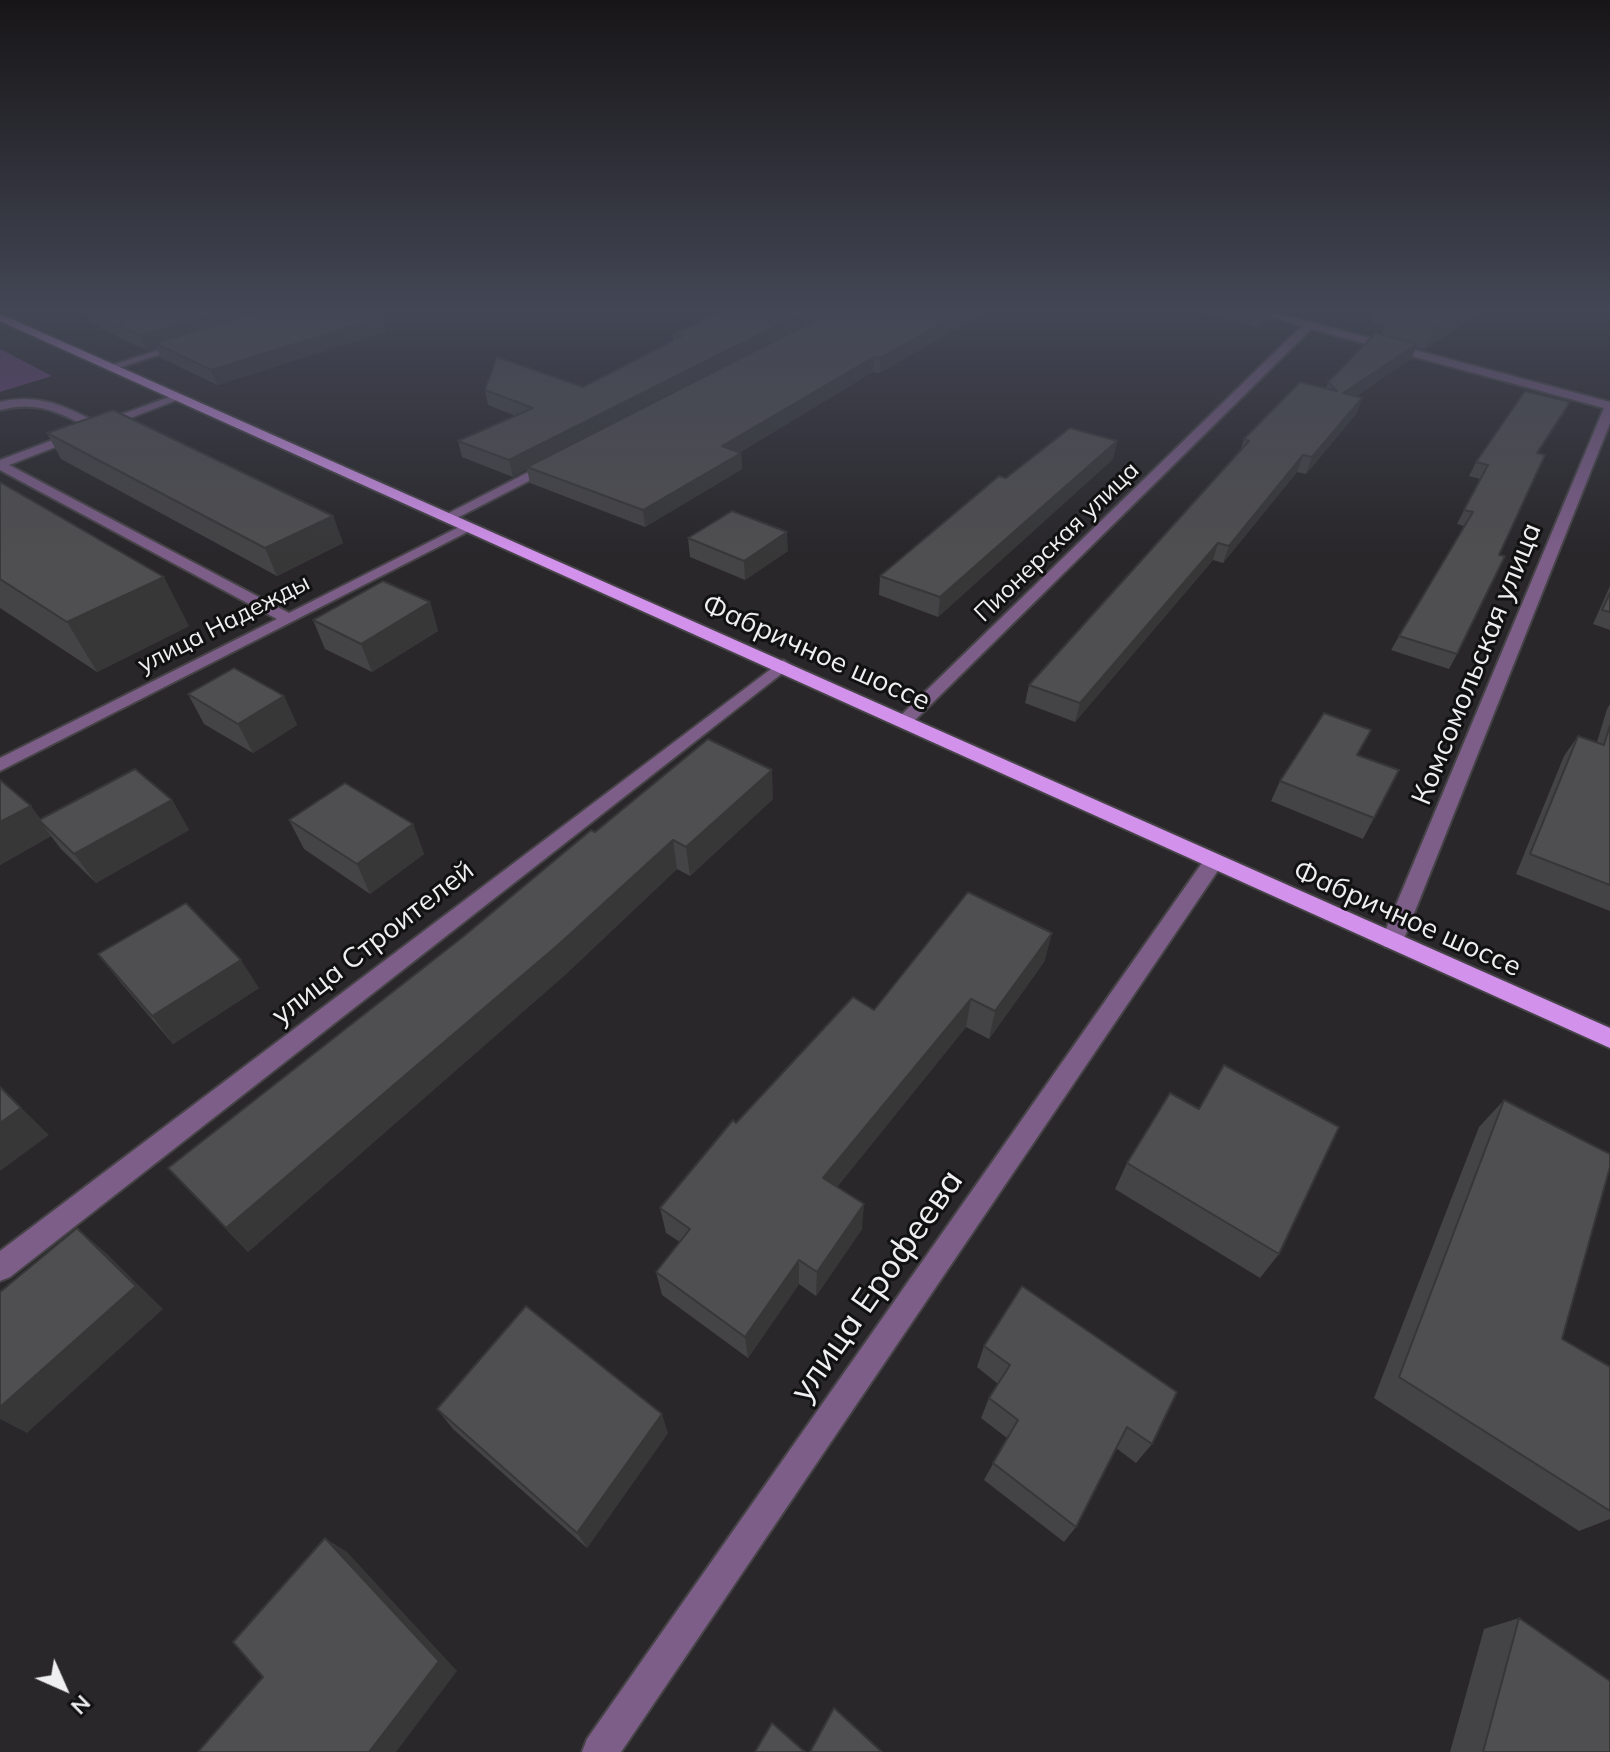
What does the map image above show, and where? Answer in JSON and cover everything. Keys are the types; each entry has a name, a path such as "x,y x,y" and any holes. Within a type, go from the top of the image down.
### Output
{"main road":[{"name":"Фабричное шоссе","path":"159,390 783,665 1610,1038"}],"street":[{"name":"Пионерская улица","path":"904,721 1243,390"},
{"path":"1556,390 1610,407"},
{"path":"0,465 176,398"},
{"path":"0,406 18,400 47,402 96,427"},
{"name":"Комсомольская улица","path":"1392,941 1610,407"},
{"path":"448,517 563,458"},
{"path":"0,465 287,618"},
{"name":"улица Надежды","path":"0,765 470,527"},
{"name":"улица Строителей","path":"0,1268 783,665"},
{"name":"улица Ерофеева","path":"600,1752 1214,861"}],"building":[{"path":"485,390 649,390 509,460 458,441 533,408"},
{"path":"679,390 818,390 722,446 741,453 643,510 527,467"},
{"path":"1292,390 1348,390 1343,393 1362,398 1312,457 1303,455 1229,546 1218,543 1080,703 1029,685 1249,441 1244,439"},
{"path":"1525,391 1570,402 1537,453 1545,455 1499,555 1505,556 1457,654 1399,636 1473,512 1464,510 1488,465 1476,462"},
{"path":"113,410 333,516 265,548 47,433"},
{"path":"1070,428 1117,441 940,597 880,576 999,476 1006,478"},
{"path":"0,482 164,577 67,622 0,579"},
{"path":"732,511 787,532 744,561 688,538"},
{"path":"383,581 430,602 361,644 313,620"},
{"path":"1610,593 1610,612 1602,610"},
{"path":"234,668 284,696 238,724 188,694"},
{"path":"1324,713 1371,730 1357,755 1399,770 1374,818 1280,781"},
{"path":"1610,725 1610,885 1530,854 1578,736 1604,745"},
{"path":"708,739 772,770 686,847 673,840 558,945 226,1228 168,1168 464,936 591,830 595,832"},
{"path":"135,769 172,800 74,854 39,820"},
{"path":"0,780 31,806 0,822"},
{"path":"345,783 413,824 357,864 289,820"},
{"path":"968,892 1052,933 995,1011 971,999 823,1178 864,1204 817,1272 799,1260 745,1337 656,1272 690,1229 660,1208 733,1120 736,1123 853,997 874,1010"},
{"path":"186,903 241,960 152,1016 98,954"},
{"path":"1224,1065 1339,1127 1279,1254 1127,1163 1170,1093 1199,1109"},
{"path":"0,1087 21,1108 0,1123"},
{"path":"1504,1100 1610,1154 1610,1167 1562,1339 1610,1367 1610,1511 1399,1377"},
{"path":"77,1228 136,1286 0,1407 0,1292"},
{"path":"1022,1286 1177,1392 1152,1444 1127,1427 1076,1527 993,1463 1018,1420 989,1398 1010,1365 984,1346"},
{"path":"526,1306 662,1414 577,1533 437,1409"},
{"path":"325,1538 439,1661 369,1752 198,1752 263,1677 233,1642"},
{"path":"1519,1618 1610,1681 1610,1752 1483,1752"},
{"path":"834,1708 882,1752 810,1752"},
{"path":"772,1723 805,1752 755,1752"}]}
